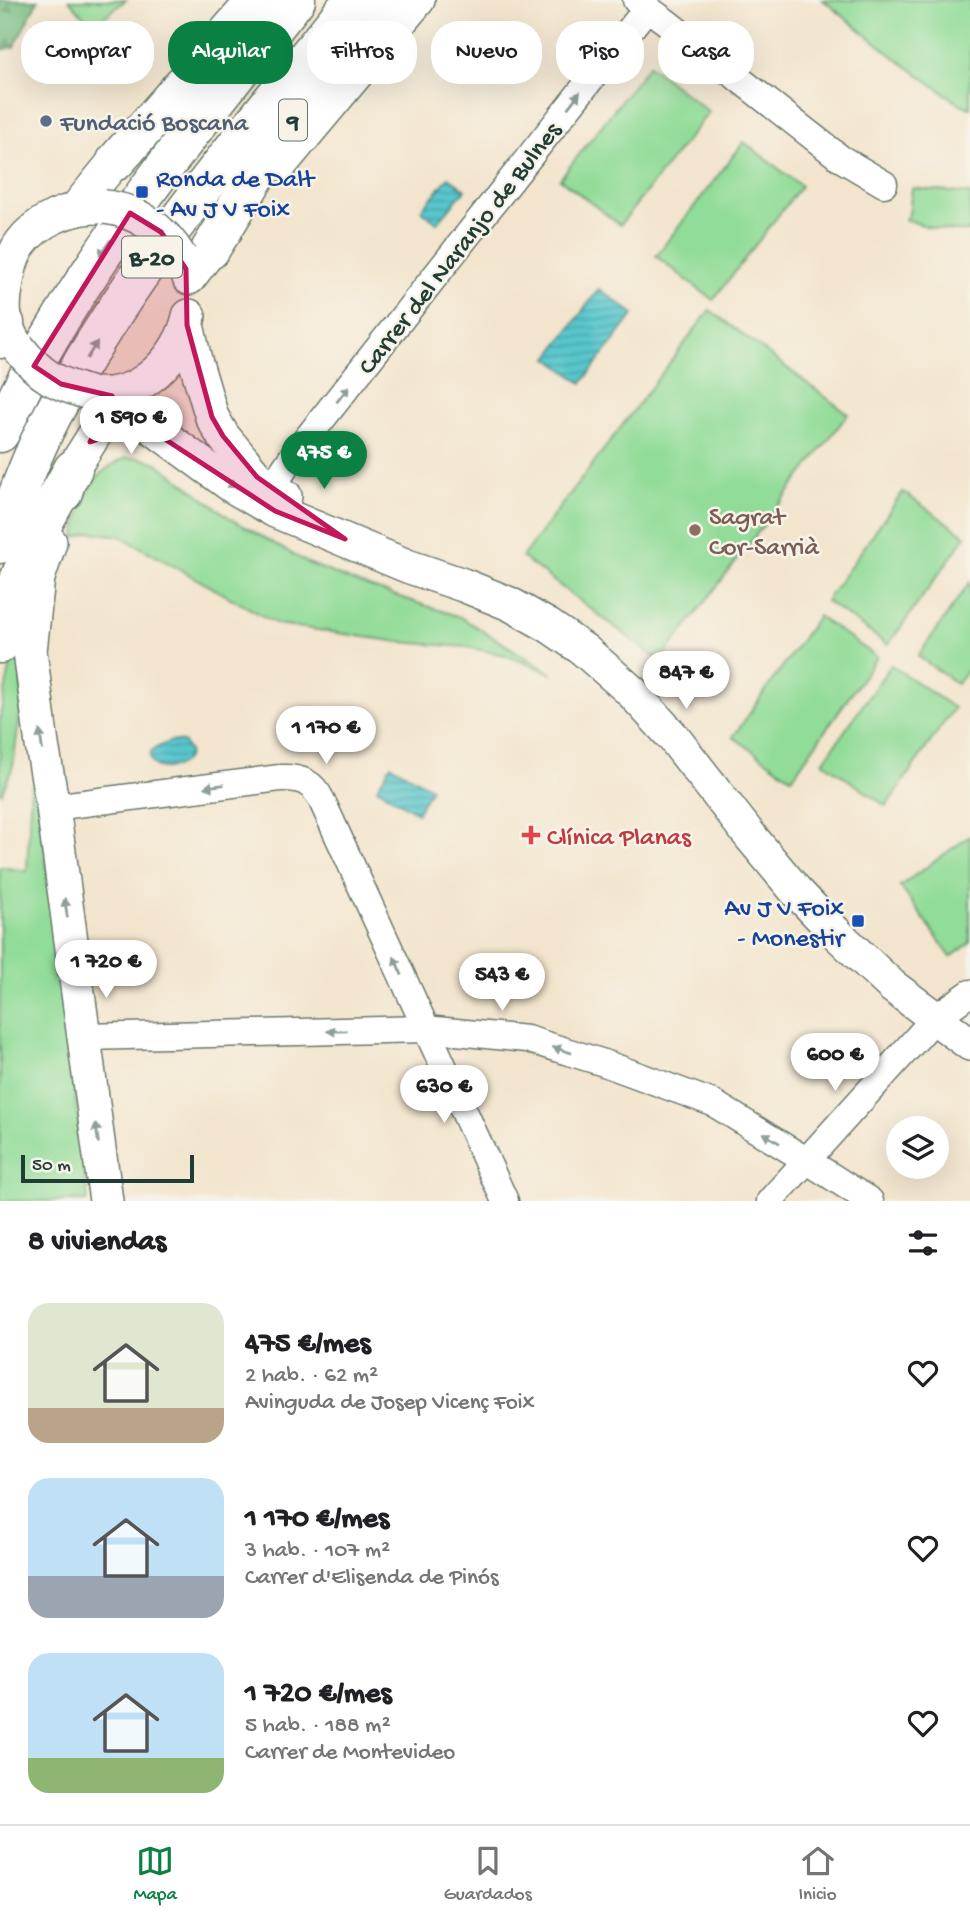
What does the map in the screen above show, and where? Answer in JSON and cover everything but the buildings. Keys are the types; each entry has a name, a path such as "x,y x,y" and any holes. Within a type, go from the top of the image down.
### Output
{"highway":[{"path":"116,162 257,0"},
{"name":"B-20","path":"0,433 59,320 99,256 187,136 296,0"},
{"name":"B-20","path":"0,544 15,501 52,417 140,274 188,208 353,0"},
{"name":"9","path":"193,262 310,97 388,0"},
{"path":"0,644 41,527 81,456"}],"street":[{"path":"90,209 116,162 240,0"},
{"path":"107,394 148,379 171,357 187,325 193,262 418,0"},
{"path":"642,4 840,158 884,184"},
{"name":"Carrer del Naranjo de Bulnes","path":"272,487 293,456 642,4"},
{"path":"193,262 145,220 116,208 90,209 46,222 10,247 11,267 4,313 31,364 43,374 61,384 107,394 232,486 275,511 407,566 510,604 550,626 584,650 631,691 673,737 751,837 835,932 892,986 970,1044"},
{"path":"187,325 212,417 223,436 257,477 345,539"},
{"path":"106,1201 30,651 38,578 81,456 98,429 107,394"},
{"path":"81,456 110,432 138,429 170,440"},
{"path":"53,807 293,777 313,787 322,801 505,1201"},
{"path":"770,1201 935,1018 970,993"},
{"path":"84,1037 426,1029 527,1040 604,1063 713,1103 870,1201"}],"highlighted area":[{"path":"130,213 161,232 186,269 187,325 212,417 223,436 257,477 345,539 275,511 157,434 128,429 90,442 112,396 61,384 34,366"}],"green space":[{"path":"0,0 38,0 27,21 21,21 21,33 14,47 0,50"},
{"path":"69,0 126,0 99,21 88,21"},
{"path":"823,0 970,0 970,108 958,103 894,57"},
{"path":"649,65 658,72 658,84 673,84 709,112 620,225 560,179 634,84 644,84 644,71"},
{"path":"744,142 801,186 713,300 656,256"},
{"path":"912,188 970,194 970,231 937,229 905,219 909,214"},
{"path":"710,310 848,414 660,661 522,557"},
{"path":"126,458 140,458 157,463 230,518 308,563 357,583 460,617 553,674 505,655 467,647 399,642 277,624 120,536 90,532 75,538 84,500 95,480 113,464"},
{"path":"903,492 966,536 888,645 826,601"},
{"path":"970,582 970,666 957,684 918,656"},
{"path":"818,616 877,657 792,778 733,737"},
{"path":"20,622 22,699 13,766 2,793 0,715"},
{"path":"891,665 954,708 886,806 823,762"},
{"path":"31,786 37,787 88,1201 0,1201 0,867 27,871"},
{"path":"970,836 970,943 951,957 900,886"}],"water":[{"path":"449,177 465,190 437,223 421,210"},
{"path":"599,289 634,314 582,383 548,358"},
{"path":"171,741 183,742 189,751 187,758 174,767 157,766 151,759 151,752"},
{"path":"391,765 431,788 417,813 377,788"}],"place":[{"name":"Fundació Boscana","path":"46,121"},
{"name":"Ronda de Dalt - Av J V Foix","path":"142,192"},
{"name":"Sagrat Cor-Sarrià","path":"695,530"},
{"name":"Clínica Planas","path":"531,835"},
{"name":"Av J V Foix - Monestir","path":"858,921"}]}
